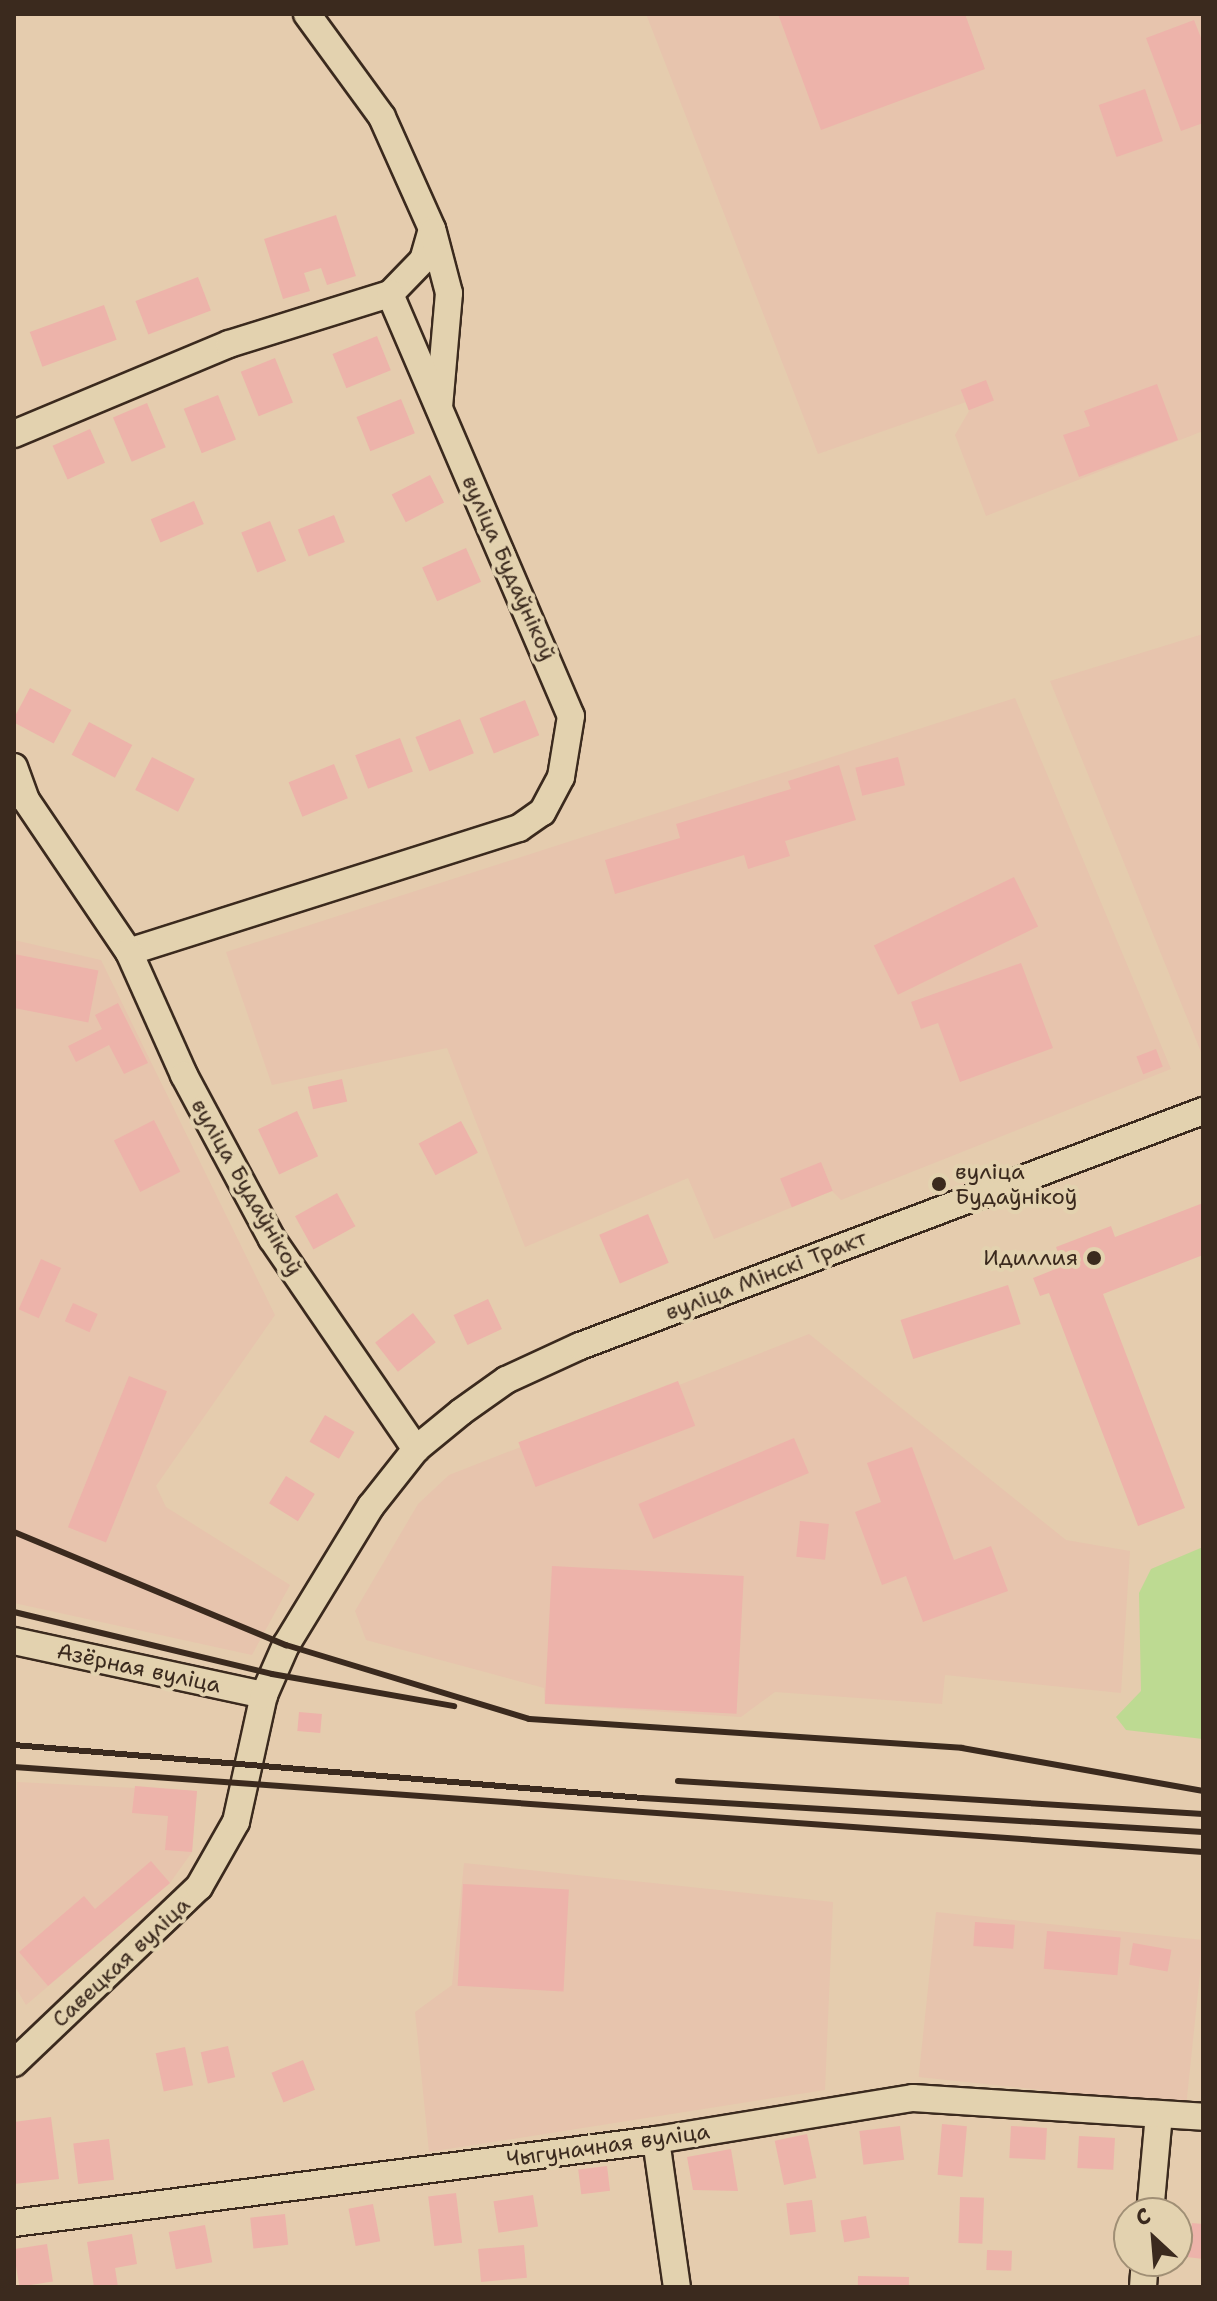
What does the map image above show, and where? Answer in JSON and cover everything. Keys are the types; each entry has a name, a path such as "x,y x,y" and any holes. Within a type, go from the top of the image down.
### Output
{"street":[{"path":"307,14 382,117 432,229 449,293 439,407"},
{"path":"14,434 229,344 390,294 423,260 432,229"},
{"name":"вуліца Будаўнікоў","path":"129,952 489,843 542,812 572,745 571,716 390,294"},
{"name":"вуліца Будаўнікоў","path":"14,767 26,800 129,952 184,1075 272,1239 416,1449"},
{"name":"вуліца Мінскі Тракт","path":"371,1506 416,1449 506,1380 580,1346 1203,1111"},
{"name":"Савецкая вуліца","path":"14,2063 180,1910 208,1875 236,1822 264,1695 371,1506"},
{"name":"Азёрная вуліца","path":"14,1641 264,1695"},
{"name":"Чыгуначная вуліца","path":"14,2223 656,2140 913,2098 1203,2117"},
{"path":"1151,2197 1159,2114"},
{"path":"656,2140 677,2287"}],"shaded area":[{"path":"646,14 1203,14 1203,431 986,516 955,435 969,411 966,402 818,454"},
{"path":"1203,634 1203,1057 1050,681"},
{"path":"1015,698 1171,1069 841,1200 832,1191 714,1239 688,1178 525,1247 447,1048 272,1085 226,952"},
{"path":"14,940 101,960 275,1315 156,1486 166,1507 290,1585 252,1655 14,1603"},
{"path":"809,1334 1066,1540 1130,1551 1121,1693 945,1675 942,1704 775,1692 741,1717 545,1704 544,1688 366,1640 355,1611 418,1504 449,1475"},
{"path":"17,1782 197,1791 192,1852 170,1883 26,2005 14,1985"},
{"path":"464,1863 833,1902 825,2090 429,2152 415,2012 452,1985"},
{"path":"936,1912 1203,1940 1186,2105 919,2077"}],"green space":[{"path":"1203,1547 1203,1739 1126,1730 1116,1717 1141,1691 1139,1593 1151,1569"}],"building":[{"path":"778,14 965,14 985,69 821,130"},
{"path":"1194,20 1203,43 1203,123 1181,131 1146,38"},
{"path":"1145,89 1163,141 1117,157 1099,105"},
{"path":"336,215 356,276 327,285 321,268 304,273 310,291 283,299 264,239"},
{"path":"198,277 211,311 148,335 135,301"},
{"path":"104,305 117,340 42,367 30,332"},
{"path":"377,336 391,370 346,388 332,354"},
{"path":"275,358 293,403 259,416 241,372"},
{"path":"986,380 994,401 969,410 961,390"},
{"path":"1157,384 1178,440 1079,477 1063,435 1090,426 1084,411"},
{"path":"218,395 236,440 202,453 184,409"},
{"path":"401,399 415,433 370,451 356,417"},
{"path":"147,403 166,447 132,462 113,417"},
{"path":"90,429 105,463 68,479 53,446"},
{"path":"430,475 444,503 406,522 392,495"},
{"path":"194,501 204,524 161,542 151,519"},
{"path":"334,515 345,542 309,556 298,530"},
{"path":"270,521 286,561 257,572 241,533"},
{"path":"466,548 481,582 437,601 422,568"},
{"path":"30,688 71,710 54,744 14,723"},
{"path":"525,700 539,735 494,754 480,718"},
{"path":"460,719 474,753 429,771 415,737"},
{"path":"89,722 132,745 115,778 72,755"},
{"path":"400,738 413,772 368,789 355,755"},
{"path":"152,757 195,779 178,812 135,790"},
{"path":"898,757 905,785 862,796 855,768"},
{"path":"334,764 348,798 302,817 289,782"},
{"path":"839,765 856,820 785,841 790,856 748,869 744,855 615,894 605,860 680,838 676,824 791,789 788,781"},
{"path":"1014,877 1038,926 898,995 874,945"},
{"path":"14,954 98,970 88,1022 14,1008"},
{"path":"1021,963 1053,1048 960,1082 938,1023 921,1029 911,1002"},
{"path":"118,1003 148,1063 124,1074 109,1045 76,1062 68,1046 102,1029 95,1015"},
{"path":"1156,1049 1163,1067 1143,1074 1136,1057"},
{"path":"342,1079 347,1101 313,1109 308,1087"},
{"path":"297,1111 318,1156 279,1174 258,1129"},
{"path":"154,1120 180,1172 140,1192 114,1140"},
{"path":"461,1121 478,1153 436,1175 419,1144"},
{"path":"821,1162 833,1191 792,1207 780,1178"},
{"path":"337,1193 355,1226 313,1250 295,1216"},
{"path":"1203,1203 1203,1255 1103,1294 1185,1508 1138,1526 1049,1293 1040,1296 1033,1278 1063,1266 1056,1247 1111,1226 1115,1237"},
{"path":"648,1214 669,1263 620,1283 599,1235"},
{"path":"41,1259 61,1268 39,1318 19,1309"},
{"path":"1008,1285 1021,1324 913,1359 901,1320"},
{"path":"488,1299 502,1329 468,1345 454,1315"},
{"path":"73,1303 98,1314 90,1332 65,1321"},
{"path":"413,1313 436,1342 398,1372 375,1343"},
{"path":"129,1376 167,1391 106,1542 68,1527"},
{"path":"678,1381 695,1426 536,1487 518,1442"},
{"path":"325,1415 354,1432 339,1459 310,1442"},
{"path":"794,1438 809,1473 653,1539 638,1504"},
{"path":"912,1447 954,1560 991,1546 1008,1591 923,1622 906,1576 882,1585 855,1512 881,1502 867,1463"},
{"path":"286,1476 315,1494 298,1521 269,1503"},
{"path":"800,1521 829,1524 825,1560 796,1557"},
{"path":"552,1566 744,1576 737,1714 545,1704"},
{"path":"299,1712 322,1714 320,1733 297,1731"},
{"path":"135,1786 197,1791 192,1852 165,1850 168,1816 132,1813"},
{"path":"151,1861 170,1883 48,1986 19,1952 84,1896 95,1909"},
{"path":"463,1884 569,1890 564,1991 458,1986"},
{"path":"975,1922 1015,1925 1013,1949 973,1946"},
{"path":"1047,1931 1121,1937 1117,1975 1044,1969"},
{"path":"1133,1943 1171,1950 1168,1971 1129,1965"},
{"path":"228,2046 235,2077 208,2083 201,2052"},
{"path":"185,2047 193,2085 164,2091 156,2053"},
{"path":"303,2060 315,2090 283,2102 271,2073"},
{"path":"51,2117 59,2179 14,2184 14,2122"},
{"path":"942,2124 967,2126 962,2177 938,2175"},
{"path":"900,2126 904,2160 863,2165 859,2131"},
{"path":"1011,2126 1047,2128 1045,2160 1009,2158"},
{"path":"807,2134 816,2178 784,2185 775,2141"},
{"path":"1079,2136 1115,2138 1113,2170 1077,2168"},
{"path":"109,2139 114,2180 78,2184 73,2143"},
{"path":"731,2149 738,2191 693,2190 687,2157"},
{"path":"607,2166 610,2191 581,2194 578,2170"},
{"path":"456,2193 462,2243 434,2246 428,2196"},
{"path":"533,2195 538,2227 498,2233 493,2201"},
{"path":"960,2197 984,2198 982,2244 958,2243"},
{"path":"812,2200 816,2232 790,2235 786,2203"},
{"path":"373,2204 380,2241 356,2246 348,2209"},
{"path":"285,2214 288,2245 253,2248 250,2218"},
{"path":"866,2216 870,2238 844,2242 840,2221"},
{"path":"1193,2223 1203,2224 1203,2259 1193,2258"},
{"path":"205,2225 212,2262 176,2269 169,2232"},
{"path":"132,2234 137,2264 115,2268 118,2287 94,2287 87,2242"},
{"path":"47,2244 53,2282 19,2287 14,2249"},
{"path":"524,2245 527,2278 481,2282 478,2249"},
{"path":"987,2250 1012,2251 1011,2271 986,2270"},
{"path":"858,2276 909,2277 909,2287 858,2287"}],"railway":[{"path":"14,1532 286,1645 529,1719 962,1748 1203,1791"},
{"path":"14,1612 272,1674 454,1706"},
{"path":"14,1745 642,1798 1203,1832"},
{"path":"14,1767 1203,1852"},
{"path":"678,1781 1203,1814"}],"place":[{"name":"вуліца Будаўнікоў","path":"939,1184"},
{"name":"Идиллия","path":"1094,1258"}]}
